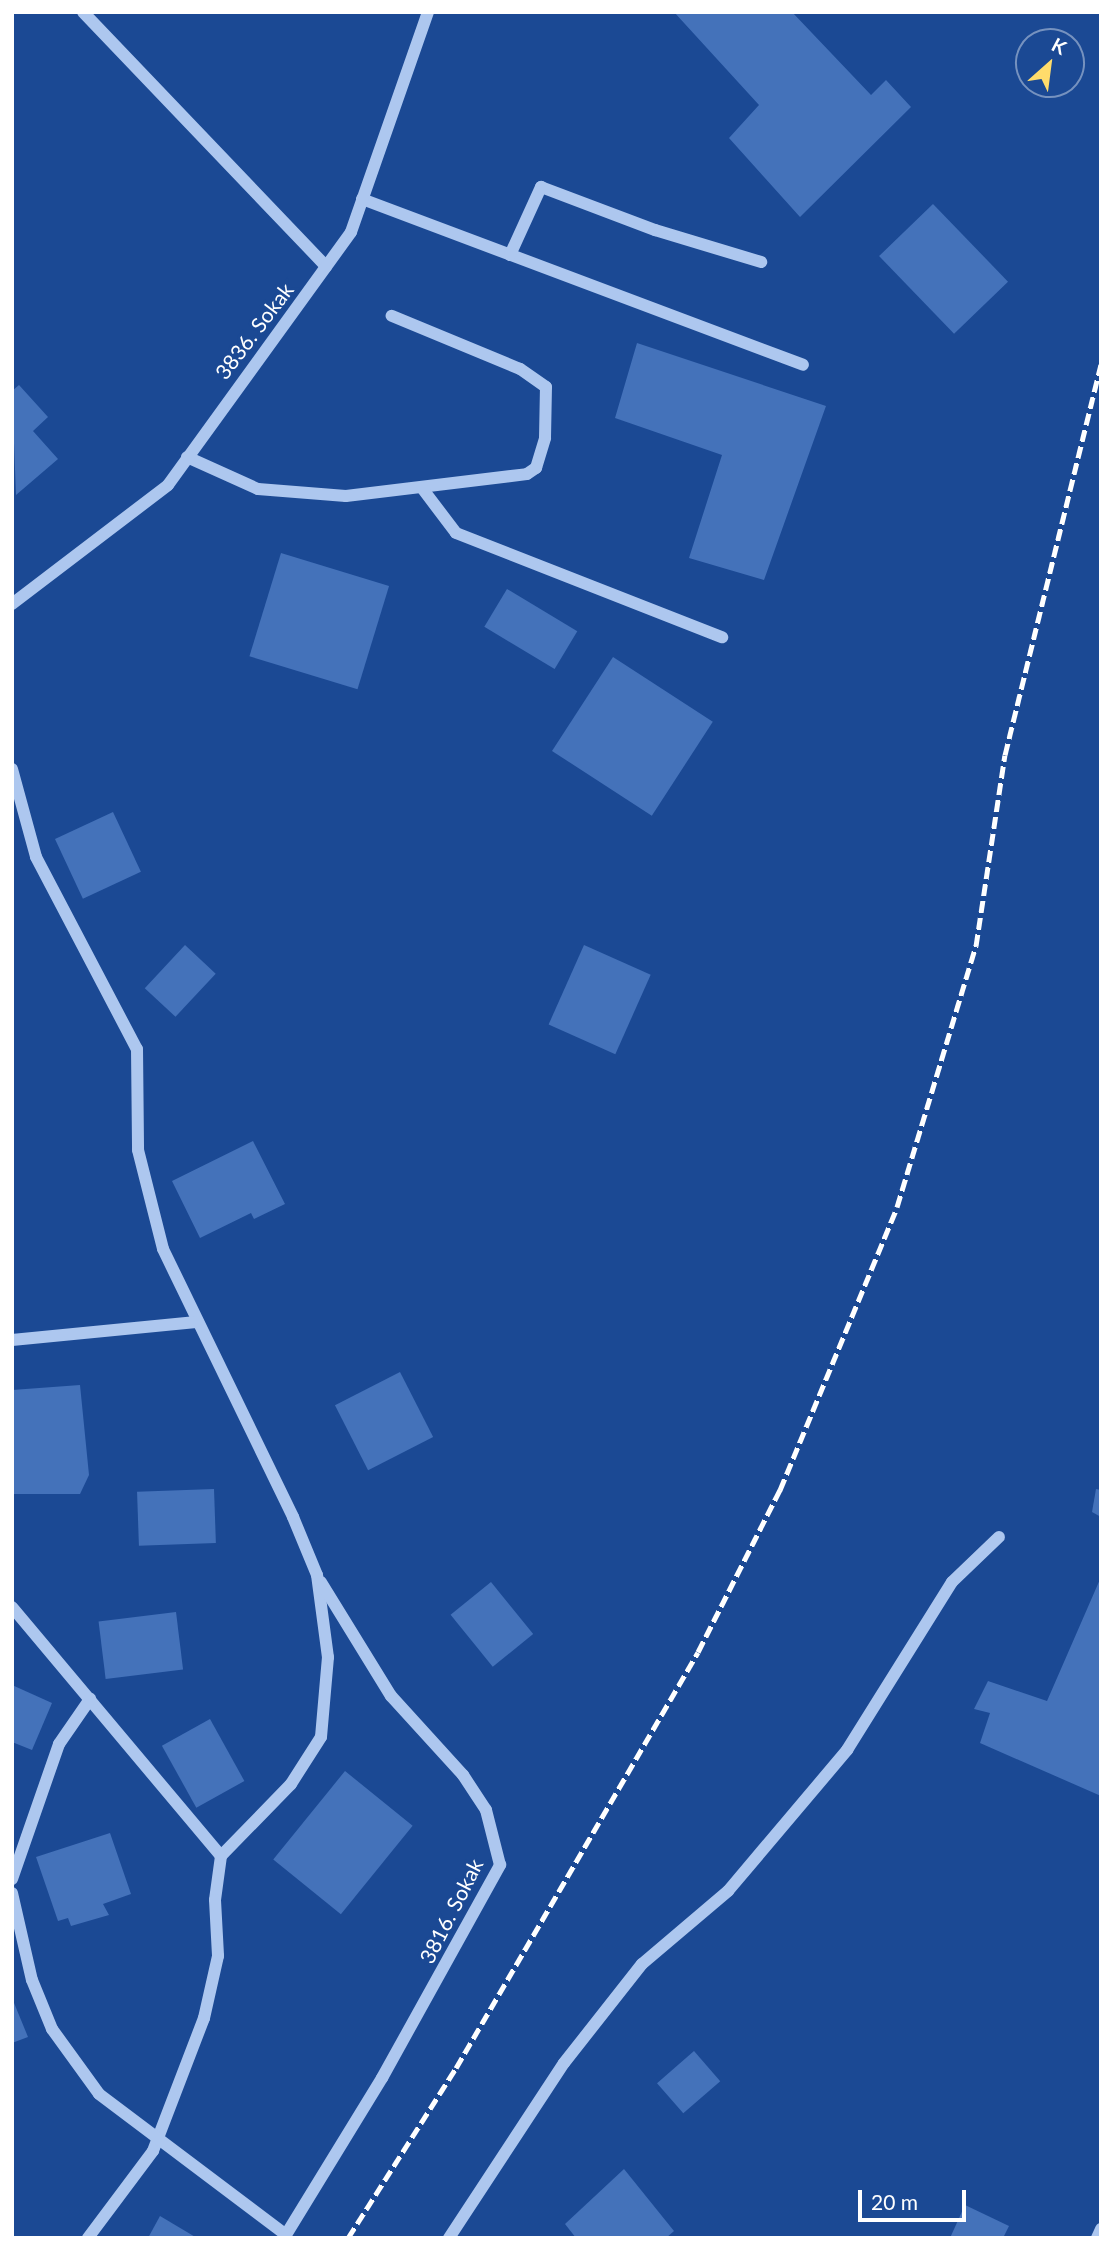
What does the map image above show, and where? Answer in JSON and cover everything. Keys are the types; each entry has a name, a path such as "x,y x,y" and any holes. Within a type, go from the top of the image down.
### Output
{"street":[{"path":"83,12 326,266"},
{"name":"3836. Sokak","path":"12,604 168,485 351,232 428,12"},
{"path":"510,255 541,187 656,230 761,262"},
{"path":"362,199 803,365"},
{"path":"187,457 258,489 346,496 527,474 536,468 545,438 549,395 539,380 520,369 392,316"},
{"path":"422,488 456,533 722,637"},
{"path":"12,769 36,857 136,1049 138,1150 163,1249 196,1322 293,1517 317,1575 328,1657 321,1737 291,1784 221,1856 215,1900 218,1956 204,2018 153,2151 88,2238"},
{"path":"12,1340 196,1322"},
{"path":"449,2238 564,2063 642,1964 728,1891 847,1750 952,1583 999,1537"},
{"name":"3816. Sokak","path":"285,2237 382,2078 500,1865 486,1810 463,1775 391,1696 317,1575"},
{"path":"12,1607 221,1856"},
{"path":"12,1879 59,1744 90,1699"},
{"path":"12,1893 32,1980 52,2029 99,2094 285,2237"},
{"path":"1097,2238 1101,2229"}],"building":[{"path":"674,12 792,12 871,95 886,80 911,107 800,217 729,138 759,105"},
{"path":"933,204 1008,282 954,334 879,256"},
{"path":"637,343 826,406 764,580 689,558 722,455 615,418"},
{"path":"19,385 48,417 33,431 58,459 16,495 12,391"},
{"path":"281,553 389,586 357,689 249,656"},
{"path":"507,589 577,631 555,669 484,627"},
{"path":"613,657 713,722 652,816 552,751"},
{"path":"113,812 141,872 83,899 55,839"},
{"path":"185,945 216,974 175,1017 145,988"},
{"path":"584,945 651,975 615,1054 549,1024"},
{"path":"253,1141 285,1204 254,1219 251,1213 200,1238 172,1181"},
{"path":"400,1372 433,1437 368,1470 335,1405"},
{"path":"80,1385 89,1475 80,1494 13,1494 12,1390"},
{"path":"214,1489 216,1543 139,1546 137,1492"},
{"path":"1096,1489 1101,1490 1101,1517 1092,1512"},
{"path":"1101,1577 1101,1796 980,1743 990,1713 974,1709 988,1681 1047,1701"},
{"path":"491,1582 533,1634 493,1667 451,1615"},
{"path":"176,1612 183,1670 106,1679 99,1622"},
{"path":"12,1685 52,1703 32,1750 12,1742"},
{"path":"210,1719 244,1781 196,1808 162,1746"},
{"path":"345,1771 413,1826 341,1914 273,1860"},
{"path":"110,1833 131,1894 103,1904 109,1915 71,1926 68,1918 58,1921 36,1857"},
{"path":"12,1998 28,2037 12,2043"},
{"path":"694,2051 720,2081 683,2113 657,2083"},
{"path":"624,2169 674,2231 666,2238 576,2238 565,2224"},
{"path":"965,2205 1009,2226 1003,2238 950,2238"},
{"path":"160,2216 197,2238 148,2238"}],"railway":[{"path":"348,2238 456,2068 698,1652 780,1490 897,1207 976,946 1005,755 1101,365"}]}
